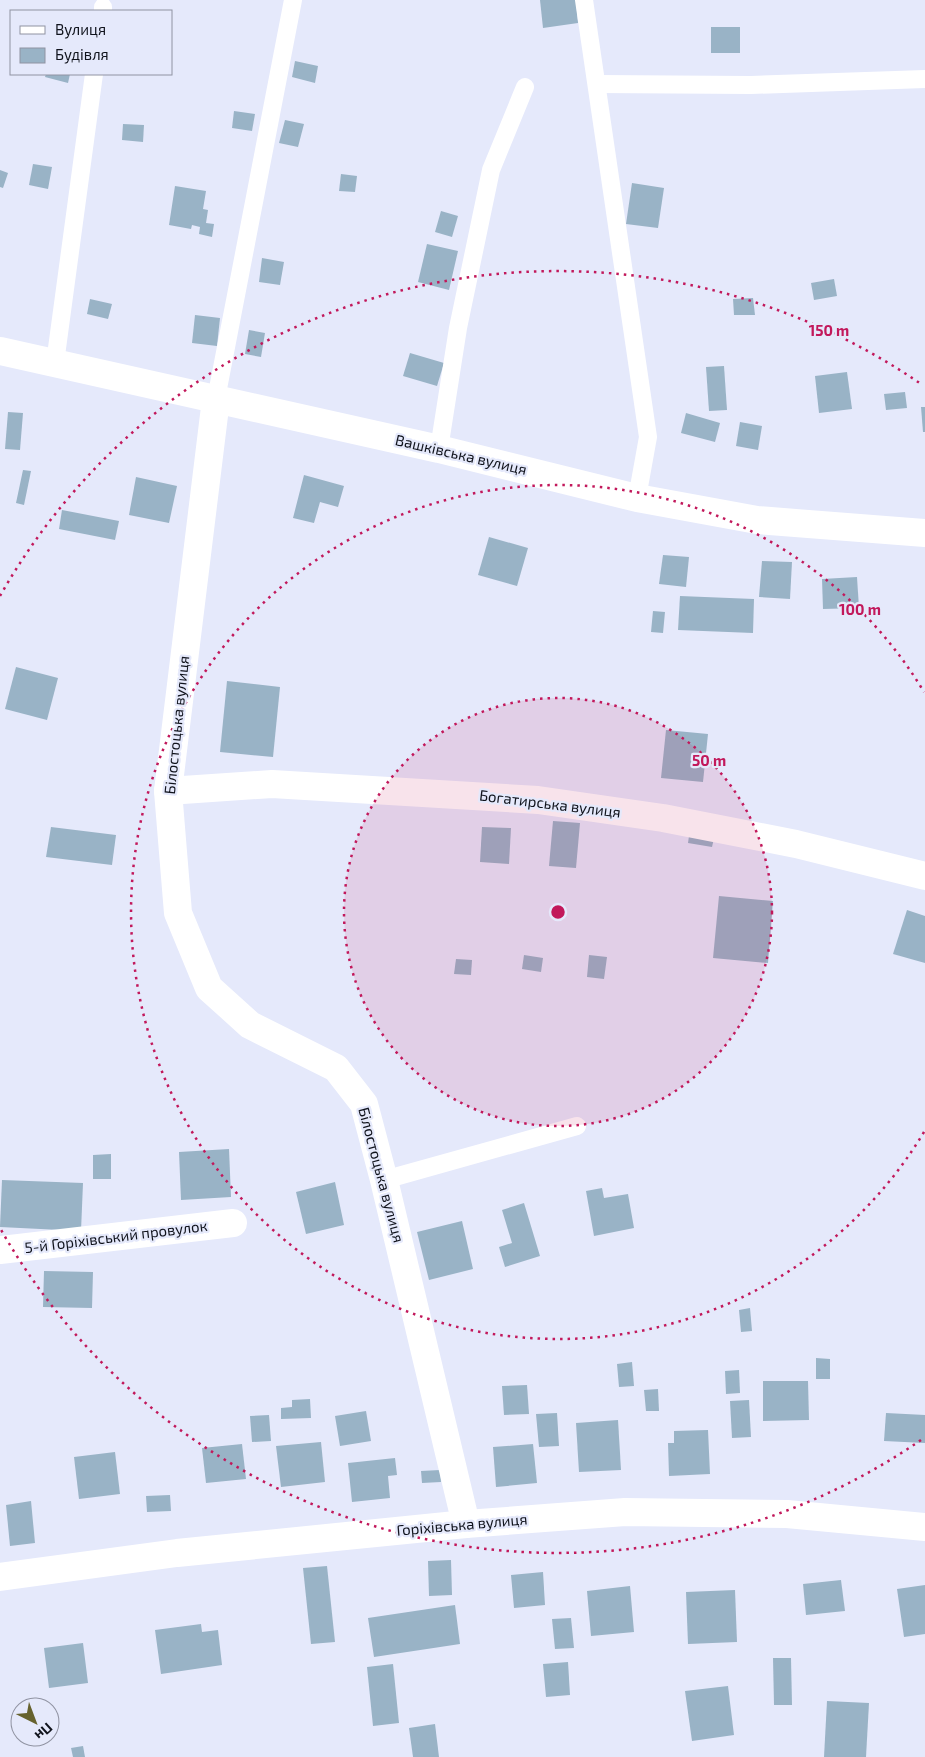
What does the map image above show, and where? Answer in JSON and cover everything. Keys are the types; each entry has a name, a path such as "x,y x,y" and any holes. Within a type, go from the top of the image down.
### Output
{"street":[{"name":"Вашківська вулиця","path":"0,351 439,449 637,498 756,520 925,533"},
{"name":"Білостоцька вулиця","path":"216,398 168,792 178,913 209,988 250,1026 336,1068 364,1104 466,1524"},
{"name":"Богатирська вулиця","path":"168,792 272,784 538,800 663,818 796,844 925,876"},
{"name":"5-й Горіхівський провулок","path":"0,1250 233,1223"},
{"name":"Горіхівська вулиця","path":"0,1577 176,1553 466,1524 625,1512 787,1514 925,1527"}],"lane":[{"path":"216,398 293,0"},
{"path":"584,0 648,437 637,498"},
{"path":"54,363 94,75"},
{"path":"597,84 751,85 925,79"},
{"path":"439,449 458,328 491,170 526,87"},
{"path":"384,1180 577,1126"}],"building":[{"path":"540,0 576,0 578,23 543,28"},
{"path":"711,27 740,27 740,53 711,53"},
{"path":"295,61 318,66 315,83 292,77"},
{"path":"46,75 70,75 68,83 45,77"},
{"path":"234,111 255,114 252,131 232,128"},
{"path":"285,120 304,124 298,147 279,143"},
{"path":"123,124 144,125 143,142 122,140"},
{"path":"33,164 52,167 48,189 29,185"},
{"path":"0,170 8,173 3,188 0,187"},
{"path":"341,174 357,176 355,192 339,191"},
{"path":"632,183 664,188 658,228 626,224"},
{"path":"175,186 206,191 203,209 208,210 206,223 214,224 212,237 199,234 200,227 192,225 191,229 169,225"},
{"path":"441,211 458,216 452,237 435,232"},
{"path":"427,244 458,251 449,290 418,282"},
{"path":"262,258 284,262 280,285 259,282"},
{"path":"834,279 837,296 814,300 811,283"},
{"path":"753,298 755,315 734,315 733,299"},
{"path":"90,299 112,304 108,319 87,314"},
{"path":"195,315 220,318 217,346 192,343"},
{"path":"249,330 265,333 261,357 245,354"},
{"path":"410,353 444,363 437,386 403,376"},
{"path":"724,366 727,410 709,411 706,367"},
{"path":"847,372 852,409 819,413 815,376"},
{"path":"905,392 907,408 886,410 884,394"},
{"path":"921,407 925,407 925,432 923,432"},
{"path":"8,412 23,413 20,450 5,449"},
{"path":"686,413 720,423 715,442 681,433"},
{"path":"740,422 762,426 758,450 736,446"},
{"path":"23,470 31,471 24,505 16,503"},
{"path":"304,475 344,486 338,507 320,502 314,523 293,518"},
{"path":"136,477 177,486 169,523 129,515"},
{"path":"62,510 119,521 115,540 59,529"},
{"path":"489,537 528,548 517,586 478,575"},
{"path":"663,555 689,557 686,587 659,584"},
{"path":"762,561 792,562 790,599 759,597"},
{"path":"857,577 859,608 823,609 822,579"},
{"path":"680,596 754,599 753,633 678,630"},
{"path":"653,611 665,612 663,633 651,632"},
{"path":"16,667 58,678 47,720 5,709"},
{"path":"227,681 280,687 273,757 220,752"},
{"path":"666,730 708,734 703,782 661,778"},
{"path":"553,821 580,823 576,868 549,866"},
{"path":"51,827 116,835 112,865 46,857"},
{"path":"482,827 511,828 509,864 480,862"},
{"path":"690,829 715,834 712,847 688,843"},
{"path":"719,896 773,901 768,963 713,958"},
{"path":"907,910 925,916 925,963 893,954"},
{"path":"524,955 543,958 541,972 522,969"},
{"path":"589,955 607,957 604,979 587,977"},
{"path":"456,959 472,960 471,975 454,974"},
{"path":"229,1149 231,1197 181,1200 179,1152"},
{"path":"111,1154 111,1179 93,1179 93,1155"},
{"path":"2,1180 83,1183 81,1231 0,1227"},
{"path":"335,1182 344,1225 306,1234 296,1192"},
{"path":"602,1188 604,1198 628,1194 634,1228 594,1236 586,1191"},
{"path":"524,1203 540,1256 505,1267 499,1247 512,1243 502,1210"},
{"path":"462,1221 473,1269 429,1280 417,1232"},
{"path":"44,1271 93,1272 92,1308 43,1307"},
{"path":"750,1308 752,1331 741,1332 739,1310"},
{"path":"816,1358 830,1359 830,1379 816,1379"},
{"path":"632,1362 634,1386 619,1387 617,1364"},
{"path":"739,1370 740,1393 726,1394 725,1371"},
{"path":"763,1381 808,1381 809,1420 763,1421"},
{"path":"527,1385 529,1414 504,1415 502,1386"},
{"path":"658,1389 659,1411 646,1411 644,1390"},
{"path":"310,1399 311,1418 281,1419 281,1408 292,1407 292,1400"},
{"path":"749,1400 751,1437 732,1438 730,1401"},
{"path":"366,1411 371,1441 340,1446 335,1416"},
{"path":"557,1413 559,1446 539,1447 536,1414"},
{"path":"886,1413 925,1415 925,1443 884,1441"},
{"path":"269,1415 271,1441 252,1442 250,1416"},
{"path":"618,1420 621,1470 579,1472 576,1423"},
{"path":"708,1430 710,1474 669,1476 668,1443 674,1443 674,1431"},
{"path":"321,1442 325,1482 281,1487 276,1446"},
{"path":"242,1444 246,1479 206,1483 202,1448"},
{"path":"533,1444 537,1483 496,1487 493,1447"},
{"path":"115,1452 120,1494 79,1499 74,1457"},
{"path":"395,1458 397,1475 388,1476 390,1498 352,1502 348,1463"},
{"path":"440,1470 441,1482 422,1483 421,1471"},
{"path":"170,1495 171,1511 147,1512 146,1496"},
{"path":"31,1501 35,1543 10,1546 6,1505"},
{"path":"451,1560 452,1595 429,1596 428,1561"},
{"path":"327,1566 335,1642 311,1644 303,1568"},
{"path":"543,1572 545,1605 514,1608 511,1575"},
{"path":"841,1580 845,1611 806,1615 803,1584"},
{"path":"925,1585 925,1634 904,1637 897,1589"},
{"path":"630,1586 634,1632 591,1636 587,1591"},
{"path":"735,1590 737,1642 688,1644 686,1592"},
{"path":"455,1605 460,1644 374,1657 368,1618"},
{"path":"571,1618 574,1648 555,1649 552,1619"},
{"path":"201,1624 202,1632 218,1630 222,1665 161,1674 155,1630"},
{"path":"83,1643 88,1683 49,1688 44,1648"},
{"path":"773,1658 791,1658 792,1705 774,1705"},
{"path":"568,1662 570,1695 546,1697 543,1664"},
{"path":"393,1664 399,1723 373,1726 367,1667"},
{"path":"728,1686 734,1735 692,1741 685,1691"},
{"path":"827,1701 869,1703 866,1757 824,1757"},
{"path":"435,1724 439,1757 413,1757 409,1728"},
{"path":"83,1746 85,1757 73,1757 71,1748"}]}
